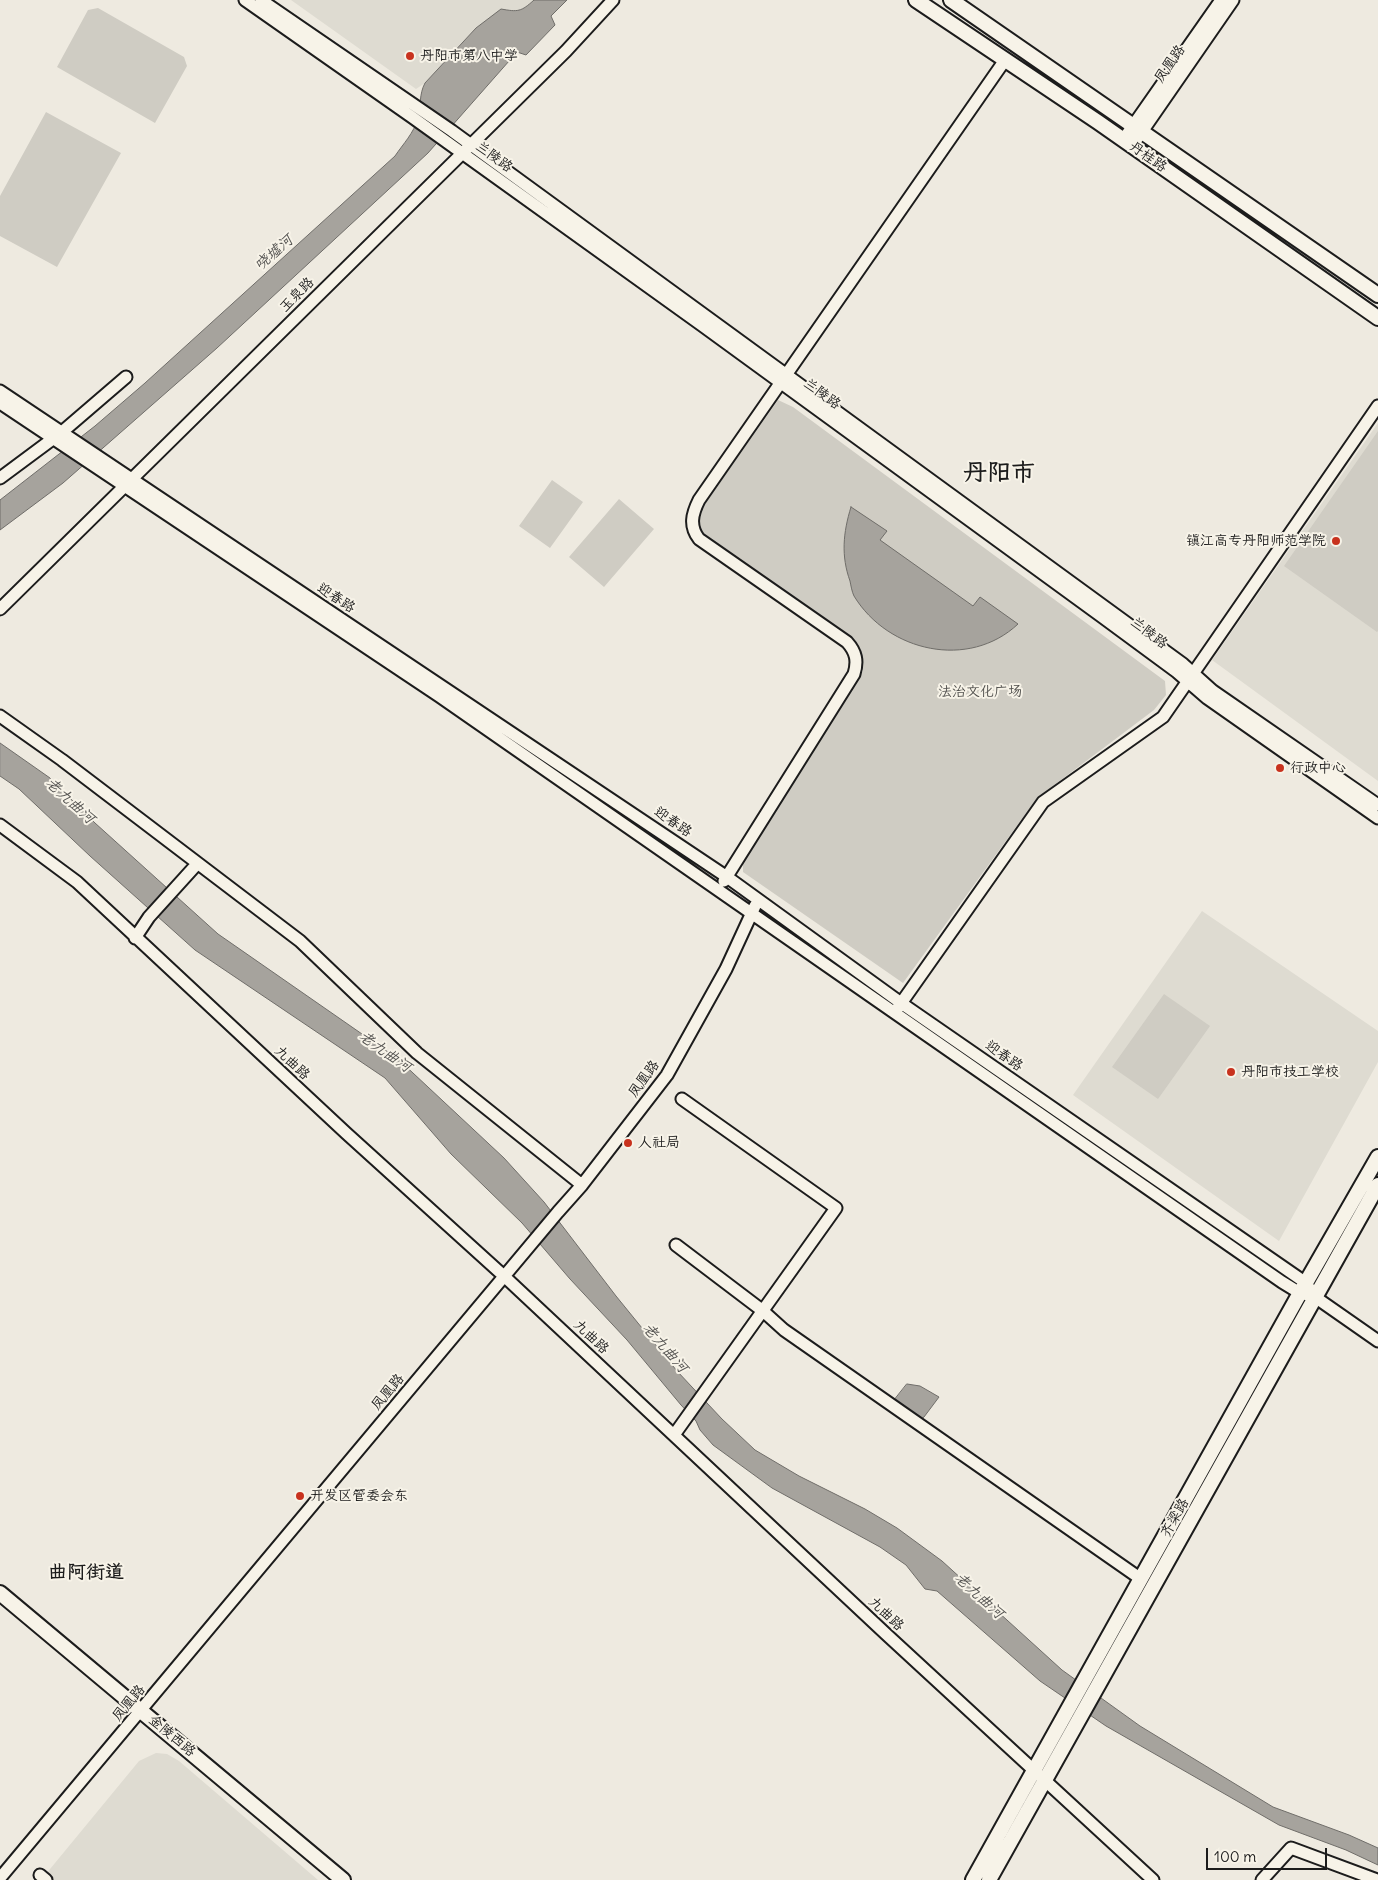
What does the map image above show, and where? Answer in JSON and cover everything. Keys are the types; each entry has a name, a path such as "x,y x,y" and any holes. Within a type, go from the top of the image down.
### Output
{"main road":[{"name":"丹桂路","path":"916,0 1128,143 1378,318"},
{"name":"丹桂路","path":"951,0 1378,295"},
{"name":"齐梁路","path":"1090,1684 1141,1580 1189,1508 1303,1288 1378,1157"},
{"name":"齐梁路","path":"973,1880 1035,1770 1075,1711 1189,1508 1315,1296 1378,1185"},
{"name":"金陵西路","path":"0,1593 343,1880"},
{"name":"齐梁路","path":"989,1880 1045,1779 1075,1711"}],"street":[{"name":"兰陵路","path":"245,0 414,112 452,131 471,144 1101,616 1378,805"},
{"name":"兰陵路","path":"261,0 414,112 462,153 783,378"},
{"name":"玉泉路","path":"0,609 566,51 613,0"},
{"name":"凤凰路","path":"1138,129 1220,0"},
{"name":"凤凰路","path":"1128,143 1233,0"},
{"path":"719,889 854,674 856,666 854,649 847,642 699,539 694,532 692,523 693,511 783,378 1005,60"},
{"path":"0,478 62,438 126,377"},
{"name":"迎春路","path":"0,391 62,438 752,912 898,1008 1378,1341"},
{"name":"迎春路","path":"0,403 62,438"},
{"path":"898,1008 1044,802 1162,717 1378,406"},
{"name":"迎春路","path":"128,482 202,527 727,876 759,898 898,1008"},
{"name":"兰陵路","path":"1190,677 1207,698 1378,818"},
{"path":"0,716 62,760 300,941 418,1053 582,1185"},
{"name":"九曲路","path":"0,825 77,882 135,938 505,1277 886,1634 1153,1880"},
{"path":"135,938 150,917 197,864"},
{"name":"凤凰路","path":"0,1878 582,1185 667,1075 726,969 759,898"},
{"path":"674,1435 836,1208 682,1099"},
{"path":"676,1245 763,1311 784,1330 1141,1580"},
{"path":"1262,1880 1291,1848 1377,1880"}],"shaded area":[{"name":"丹阳市第八中学","path":"291,0 534,0 523,10 476,28 425,83 416,89"},
{"name":"镇江高专丹阳师范学院","path":"1378,423 1378,781 1212,660"},
{"name":"丹阳市技工学校","path":"1202,911 1378,1031 1378,1062 1279,1241 1073,1095"},
{"path":"156,1753 167,1754 179,1761 318,1880 41,1880 139,1761"}],"green space":[{"path":"98,8 184,57 187,66 155,123 57,67 88,10"},
{"path":"46,112 121,153 57,267 0,236 0,196"},
{"name":"法治文化广场","path":"778,400 793,407 1165,681 1166,695 1154,710 1037,798 903,983 743,872 743,862 863,671 860,653 850,638 704,535 697,525 697,515"},
{"path":"1378,431 1378,631 1377,632 1284,566"},
{"path":"552,480 583,502 550,548 519,526"},
{"path":"619,499 654,529 604,587 569,557"},
{"path":"1164,994 1210,1026 1158,1099 1112,1067"}],"water":[{"path":"534,0 567,0 551,16 555,25 526,55 517,52 428,153 217,348 63,483 0,530 0,500 95,426 145,383 395,156 416,123 425,83 476,28 501,9 519,10"},
{"path":"851,507 887,531 880,540 973,606 980,597 1018,624 998,638 976,647 954,650 930,648 908,642 887,630 869,615 852,591 844,553 846,526"},
{"name":"老九曲河","path":"0,743 50,778 95,823 218,934 398,1059 504,1158 544,1202 616,1296 677,1371 722,1419 755,1450 799,1476 865,1509 897,1528 942,1561 1062,1670 1140,1726 1273,1807 1349,1835 1378,1848 1378,1865 1346,1850 1279,1825 1106,1726 1040,1681 937,1591 925,1589 906,1565 880,1547 772,1488 713,1445 700,1430 696,1421 627,1340 570,1279 522,1223 451,1154 385,1078 195,950 90,856 19,789 0,776"},
{"path":"907,1384 920,1386 939,1397 920,1420 895,1403 895,1399"}],"place":[{"name":"丹阳市第八中学","path":"410,56"},
{"name":"镇江高专丹阳师范学院","path":"1336,541"},
{"name":"行政中心","path":"1280,768"},
{"name":"丹阳市技工学校","path":"1231,1072"},
{"name":"人社局","path":"628,1143"},
{"name":"开发区管委会东","path":"300,1496"}],"district":[{"name":"丹阳市","path":"999,473"},
{"name":"曲阿街道","path":"86,1573"}],"water label":[{"name":"哓墟河","path":"274,253"}]}
